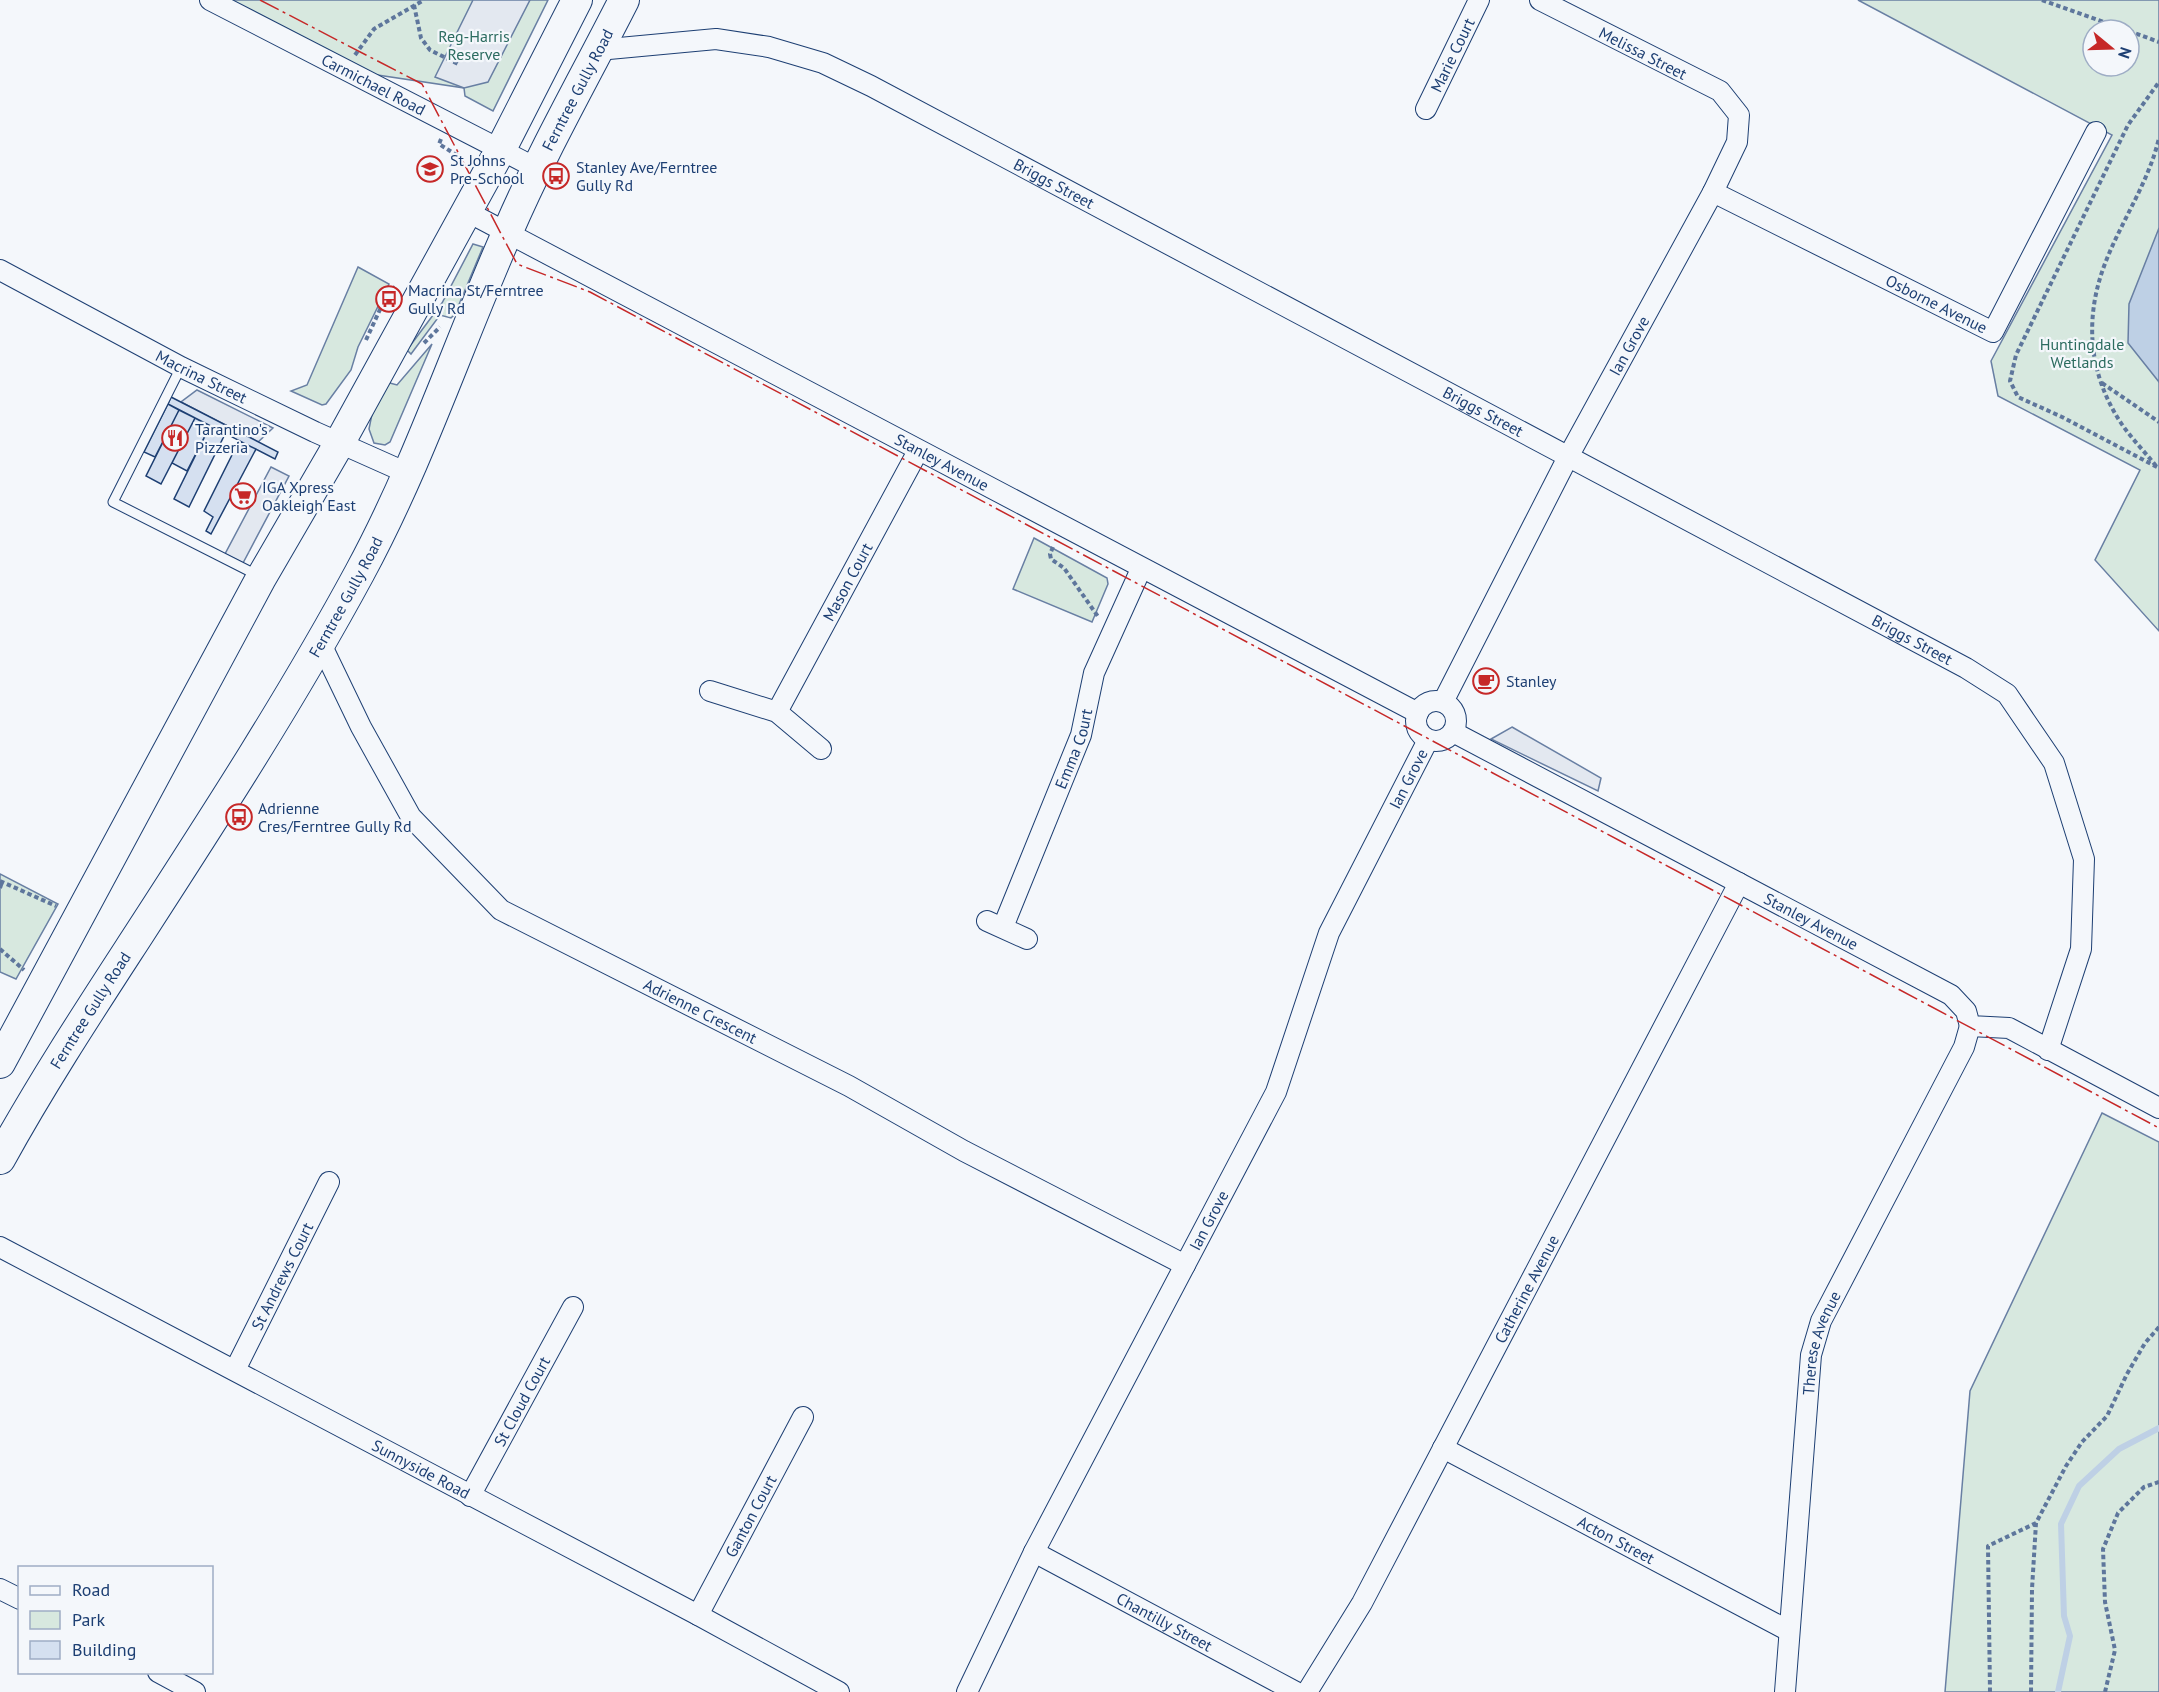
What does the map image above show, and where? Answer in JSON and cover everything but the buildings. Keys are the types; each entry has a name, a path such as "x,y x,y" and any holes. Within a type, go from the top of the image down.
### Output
{"main road":[{"path":"0,1063 261,578 340,442 501,149 577,0"},
{"name":"Ferntree Gully Road","path":"0,1159 34,1097 215,817 321,644 363,567 407,472 536,168 624,0"}],"street":[{"name":"Carmichael Road","path":"210,0 536,168"},
{"name":"Marie Court","path":"1426,109 1479,0"},
{"name":"Melissa Street","path":"1540,0 1720,92 1739,115"},
{"name":"Briggs Street","path":"598,51 716,39 769,46 824,63 882,91 1966,668 2007,694 2054,763 2084,859 2081,949 2048,1050"},
{"name":"Ian Grove","path":"1443,702 1568,457 1713,192 1737,142 1739,115"},
{"name":"Osborne Avenue","path":"1713,192 1993,332 2096,132"},
{"name":"Stanley Avenue","path":"466,211 1418,713"},
{"name":"Macrina Street","path":"0,270 181,367 407,472"},
{"name":"Mason Court","path":"777,712 918,451"},
{"name":"Emma Court","path":"1027,939 995,924 1082,735 1094,673 1141,568"},
{"name":"Adrienne Crescent","path":"321,644 361,727 411,816 501,910 849,1086 964,1151 1185,1265"},
{"path":"710,691 777,712 821,749"},
{"path":"1443,702 1453,710 1456,717 1453,732 1440,741 1428,740 1419,732 1416,720 1418,713 1426,704 1443,702"},
{"name":"Stanley Avenue","path":"1453,732 1951,995 1966,1011 1970,1026"},
{"name":"Ian Grove","path":"967,1692 1034,1552 1276,1092 1329,933 1428,740"},
{"name":"Catherine Avenue","path":"1307,1692 1362,1603 1739,883"},
{"path":"1970,1026 2009,1028 2159,1108"},
{"name":"Therese Avenue","path":"1785,1692 1811,1355 1821,1322 1964,1047 1970,1026"},
{"name":"St Andrews Court","path":"235,1370 329,1182"},
{"name":"Sunnyside Road","path":"0,1246 698,1615 839,1692"},
{"name":"St Cloud Court","path":"470,1496 573,1307"},
{"name":"Ganton Court","path":"698,1615 803,1417"},
{"name":"Acton Street","path":"1443,1448 1789,1631"},
{"name":"Chantilly Street","path":"1034,1552 1296,1692"},
{"path":"0,1589 18,1598"},
{"path":"162,1674 195,1692"}],"lane":[{"path":"181,367 113,502 261,578"}],"path":[{"path":"344,70 374,29 424,0"},
{"path":"2042,0 2094,18"},
{"path":"414,5 421,38 430,50 460,65"},
{"path":"2141,35 2159,42"},
{"path":"2158,468 2062,417 2018,397 2010,381 2016,355 2128,125 2159,82"},
{"path":"448,122 439,144 466,161 461,171"},
{"path":"2158,468 2121,424 2101,382 2093,356 2091,318 2103,269 2153,162 2159,138"},
{"path":"366,342 388,292 403,282"},
{"path":"2101,382 2159,422"},
{"path":"1053,547 1050,554 1051,559 1064,568 1100,618"},
{"path":"0,888 1,882 60,907"},
{"path":"0,949 25,971"},
{"path":"2031,1692 2032,1589 2036,1522 2066,1466 2082,1442 2107,1416 2145,1343 2159,1327"},
{"path":"2105,1692 2115,1650 2105,1602 2103,1549 2118,1513 2144,1487 2159,1482"},
{"path":"1990,1692 1988,1546 2036,1522"}],"green space":[{"name":"Reg-Harris Reserve","path":"210,0 548,0 493,111 465,96 464,88 344,70"},
{"name":"Huntingdale Wetlands","path":"1858,0 2159,0 2159,631 2095,560 2140,470 1998,396 1991,361 2112,135"},
{"path":"473,244 483,247 455,314 451,318 440,315 411,354 407,350 442,303"},
{"path":"358,267 389,284 358,347 351,370 326,404 322,405 291,391 307,385"},
{"path":"432,344 390,442 385,445 374,443 369,429 372,414 386,382 397,385"},
{"path":"1034,538 1107,578 1108,584 1092,622 1013,589"},
{"path":"0,874 58,904 16,979 0,972"},
{"path":"2102,1113 2159,1142 2159,1692 1945,1692 1970,1391"}],"shaded area":[{"path":"473,0 530,0 488,82 464,88 435,77"},
{"path":"197,390 273,428 258,442 181,402"},
{"path":"271,467 289,476 243,563 225,554"},
{"path":"1512,727 1601,778 1598,791 1491,739"}],"water":[{"path":"2159,228 2159,382 2128,343 2129,304"}],"waterway":[{"path":"2058,1692 2070,1636 2064,1616 2061,1524 2079,1486 2119,1449 2159,1428"}],"power":[{"path":"260,0 422,84 517,264 590,292 2159,1128"}],"place":[{"name":"St Johns Pre-School","path":"430,169"},
{"name":"Stanley Ave/Ferntree Gully Rd","path":"556,176"},
{"name":"Macrina St/Ferntree Gully Rd","path":"389,299"},
{"name":"Tarantino's Pizzeria","path":"175,438"},
{"name":"IGA Xpress Oakleigh East","path":"243,496"},
{"name":"Stanley","path":"1486,681"},
{"name":"Adrienne Cres/Ferntree Gully Rd","path":"239,817"}]}
